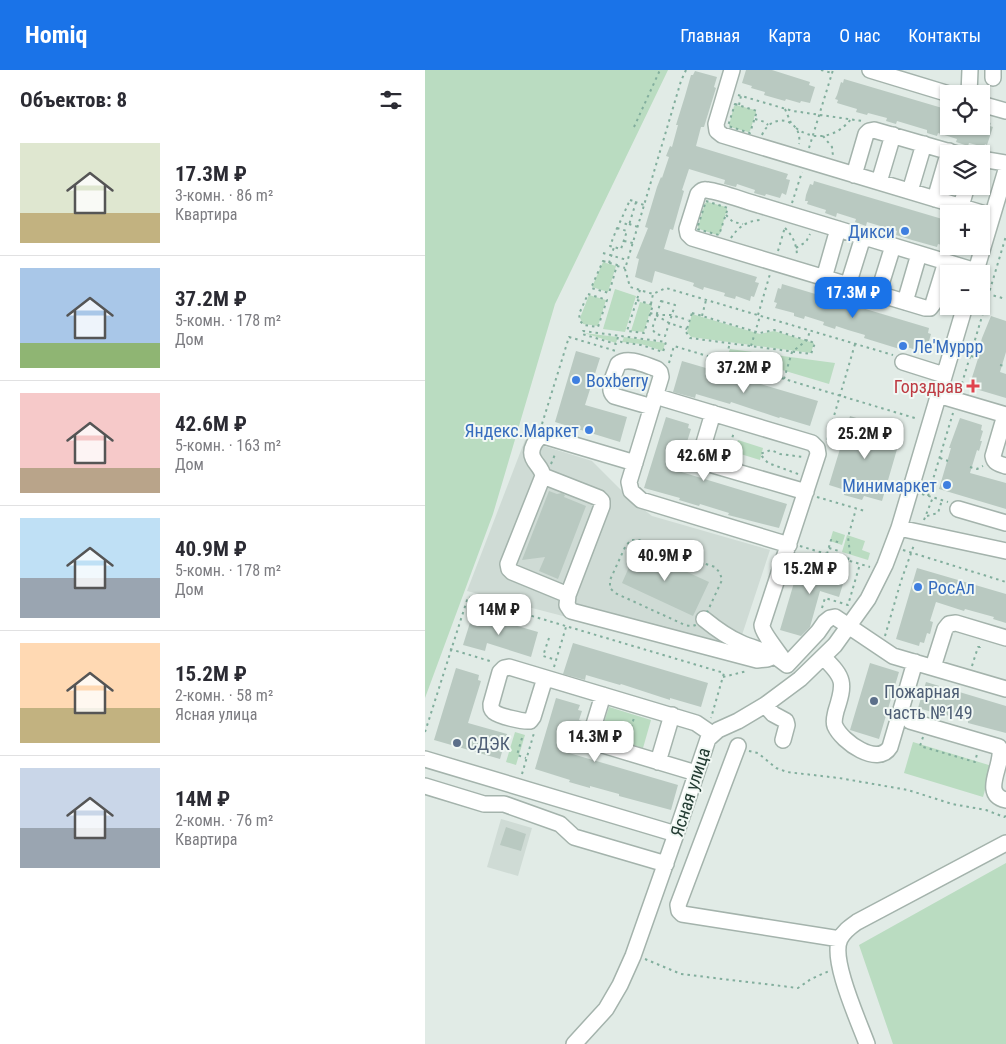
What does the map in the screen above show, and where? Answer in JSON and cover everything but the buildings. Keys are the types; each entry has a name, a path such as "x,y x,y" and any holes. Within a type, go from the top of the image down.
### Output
{"street":[{"path":"732,70 716,124 717,131 722,135 957,205"},
{"path":"870,70 940,91"},
{"path":"969,85 970,70"},
{"path":"990,107 1006,111"},
{"path":"854,175 866,134 869,131 874,130 940,149"},
{"path":"879,182 893,135"},
{"path":"909,191 924,144"},
{"path":"990,160 1006,163"},
{"path":"977,265 992,216 1003,191 1006,170"},
{"path":"935,199 940,186"},
{"path":"946,262 933,304 930,308 925,308 692,238 688,234 687,229 698,194 701,190 707,190 755,204 785,223 810,221 838,229 946,262 955,265"},
{"path":"824,278 838,229"},
{"path":"848,285 863,237"},
{"path":"879,294 893,246"},
{"path":"905,302 919,254"},
{"name":"Ясная улица","path":"574,1044 606,1009 620,985 633,956 677,834 711,727 765,705 800,679 823,657 849,626 868,599 885,565 899,528 962,315"},
{"path":"781,660 780,653 762,630 762,625 789,544 818,454 812,452 812,443 713,413 654,402 614,396 610,389 620,362 628,360 657,368 661,376 654,402 635,463 629,487 641,500 789,544"},
{"path":"903,362 945,375"},
{"path":"938,395 1006,415 993,456 997,463 1006,466"},
{"path":"713,413 701,453 701,459 706,463 805,493"},
{"path":"635,463 544,436 536,440 532,452 533,458 545,476 599,498 602,501 602,506 568,595 567,605 571,611 757,660 781,660 830,618 835,617 893,656 1006,689"},
{"path":"545,476 509,568 512,572 568,595"},
{"path":"959,509 1006,523"},
{"path":"899,528 1006,551"},
{"path":"704,619 733,640 743,645 761,649 781,660 800,679"},
{"path":"933,667 945,629 949,624 956,623 1006,638"},
{"path":"823,657 836,669 842,685 833,720 835,728 855,748 876,755 882,755 890,747 915,662"},
{"path":"548,679 530,721 525,722 495,713 491,709 500,672 504,668 509,667 711,727"},
{"path":"603,695 591,734 592,740 624,752 696,773"},
{"path":"765,705 773,714 786,721 787,725 783,740"},
{"path":"658,762 672,716"},
{"path":"910,721 999,747 1003,751 1004,757 995,789 996,795 1006,800"},
{"path":"738,746 678,906 679,910 682,914 840,939"},
{"path":"425,759 677,834"},
{"path":"425,786 484,804 504,804 560,824 574,837 666,864"},
{"path":"867,1044 839,966 838,948 840,939 857,922 1006,843"}],"path":[{"path":"634,128 660,70"},
{"path":"798,158 813,136 832,72 821,70"},
{"path":"726,91 785,109 862,121 869,131"},
{"path":"739,104 741,96"},
{"path":"739,104 756,110 755,119 750,133 729,127 728,125 734,105 739,104"},
{"path":"751,346 785,223 798,158 799,134 789,120 785,109"},
{"path":"764,148 761,140 762,134 772,122 783,120 813,136 823,136 838,131 851,118"},
{"path":"755,119 768,125"},
{"path":"823,136 829,142 833,152 833,158 828,167"},
{"path":"618,229 627,231 621,250 610,246 630,200 644,205"},
{"path":"706,201 727,207 726,215 719,235 697,229 706,201"},
{"path":"629,224 635,202"},
{"path":"727,248 735,231 755,216 755,204"},
{"path":"726,215 733,222 743,224 762,219"},
{"path":"797,248 806,242 809,237 810,221"},
{"path":"621,222 638,227"},
{"path":"785,223 797,248 794,269"},
{"path":"990,291 1006,236"},
{"path":"624,240 633,243"},
{"path":"609,263 614,248"},
{"path":"603,253 628,260"},
{"path":"1001,254 1006,255"},
{"path":"578,339 583,333 584,325 580,320 579,314 603,261 625,268"},
{"path":"609,292 617,266"},
{"path":"592,288 613,294"},
{"path":"640,290 627,331 644,333 653,305 651,304 653,294"},
{"path":"589,294 610,301"},
{"path":"990,294 1006,299"},
{"path":"599,326 607,300"},
{"path":"637,300 651,304"},
{"path":"702,316 706,300"},
{"path":"661,301 675,305 671,315 665,336 655,334 652,329 661,301"},
{"path":"650,313 669,323 687,329"},
{"path":"692,313 755,332 760,333 773,330 815,342 811,354 690,338 686,332 689,321 692,313"},
{"path":"656,315 671,315 689,321"},
{"path":"928,496 983,315"},
{"path":"584,325 603,327"},
{"path":"784,379 791,352 807,340 810,330"},
{"path":"583,333 616,344 618,337"},
{"path":"583,333 666,342 663,352 641,345 621,342 623,338"},
{"path":"540,437 542,422 569,337 616,351 628,360"},
{"path":"725,362 730,343"},
{"path":"802,475 768,463 760,454 771,450 781,454 802,457 827,441 855,344"},
{"path":"660,372 668,365 674,346 918,419"},
{"path":"970,356 978,358"},
{"path":"1000,365 1006,366"},
{"path":"723,468 737,421"},
{"path":"545,476 561,441"},
{"path":"940,458 948,461"},
{"path":"917,492 953,503 959,509"},
{"path":"805,493 865,511"},
{"path":"933,497 926,517 938,513 942,500"},
{"path":"848,560 850,553 848,538 856,509"},
{"path":"632,540 639,540 666,552 715,567 720,573 721,580 704,619 699,624 685,625 615,593 610,588 609,580 626,544 632,540"},
{"path":"827,554 831,540 841,543"},
{"path":"881,647 915,541"},
{"path":"789,544 870,567"},
{"path":"829,548 839,551"},
{"path":"900,549 911,554 1006,582"},
{"path":"848,605 860,564"},
{"path":"425,732 467,597 724,673 711,727"},
{"path":"548,679 566,626"},
{"path":"969,678 984,631"},
{"path":"549,638 543,656 556,660"},
{"path":"450,649 495,663 504,668"},
{"path":"624,752 638,705"},
{"path":"518,787 534,734 530,721"},
{"path":"595,722 629,732"},
{"path":"522,738 517,755 527,758"},
{"path":"738,746 758,753 776,768 787,772 839,778 908,790 952,804 986,810 1006,816"},
{"path":"920,746 975,762"},
{"path":"633,956 681,974 798,988 811,979 839,966"}],"shaded area":[{"path":"525,440 592,461 629,498 652,516 770,550 742,635 746,637 755,666 467,591"},
{"path":"501,819 532,828 518,876 487,867"}],"green space":[{"path":"425,70 668,70 555,304 493,514 425,698"},
{"path":"734,106 755,110 756,112 748,132 730,127 729,125"},
{"path":"708,202 726,207 727,209 720,234 717,235 698,227 705,203"},
{"path":"603,262 616,266 608,292 592,287"},
{"path":"615,289 636,296 625,332 603,329"},
{"path":"589,295 606,300 598,326 583,324 580,318"},
{"path":"640,302 652,305 644,332 631,331"},
{"path":"692,314 760,334 774,331 814,343 811,353 691,337 687,332"},
{"path":"584,333 618,337 616,343"},
{"path":"624,337 665,343 663,351 641,344 622,342"},
{"path":"730,349 835,363 829,384 728,354"},
{"path":"738,440 763,448 760,460 734,452"},
{"path":"833,531 845,535 842,545 830,541"},
{"path":"847,535 865,541 862,550 870,553 868,560 842,552"},
{"path":"609,707 651,720 643,748 600,735"},
{"path":"515,732 525,735 516,765 506,762"},
{"path":"913,742 992,766 983,797 904,773"},
{"path":"1006,863 1006,1044 893,1044 859,945"}],"place":[{"name":"Дикси","path":"905,231"},
{"name":"Ле'Муррр","path":"903,346"},
{"name":"Boxberry","path":"576,380"},
{"name":"Горздрав","path":"973,386"},
{"name":"Яндекс.Маркет","path":"589,430"},
{"name":"Минимаркет","path":"947,485"},
{"name":"РосАл","path":"918,587"},
{"name":"Пожарная чаcть №149","path":"874,701"},
{"name":"СДЭК","path":"457,743"}]}
